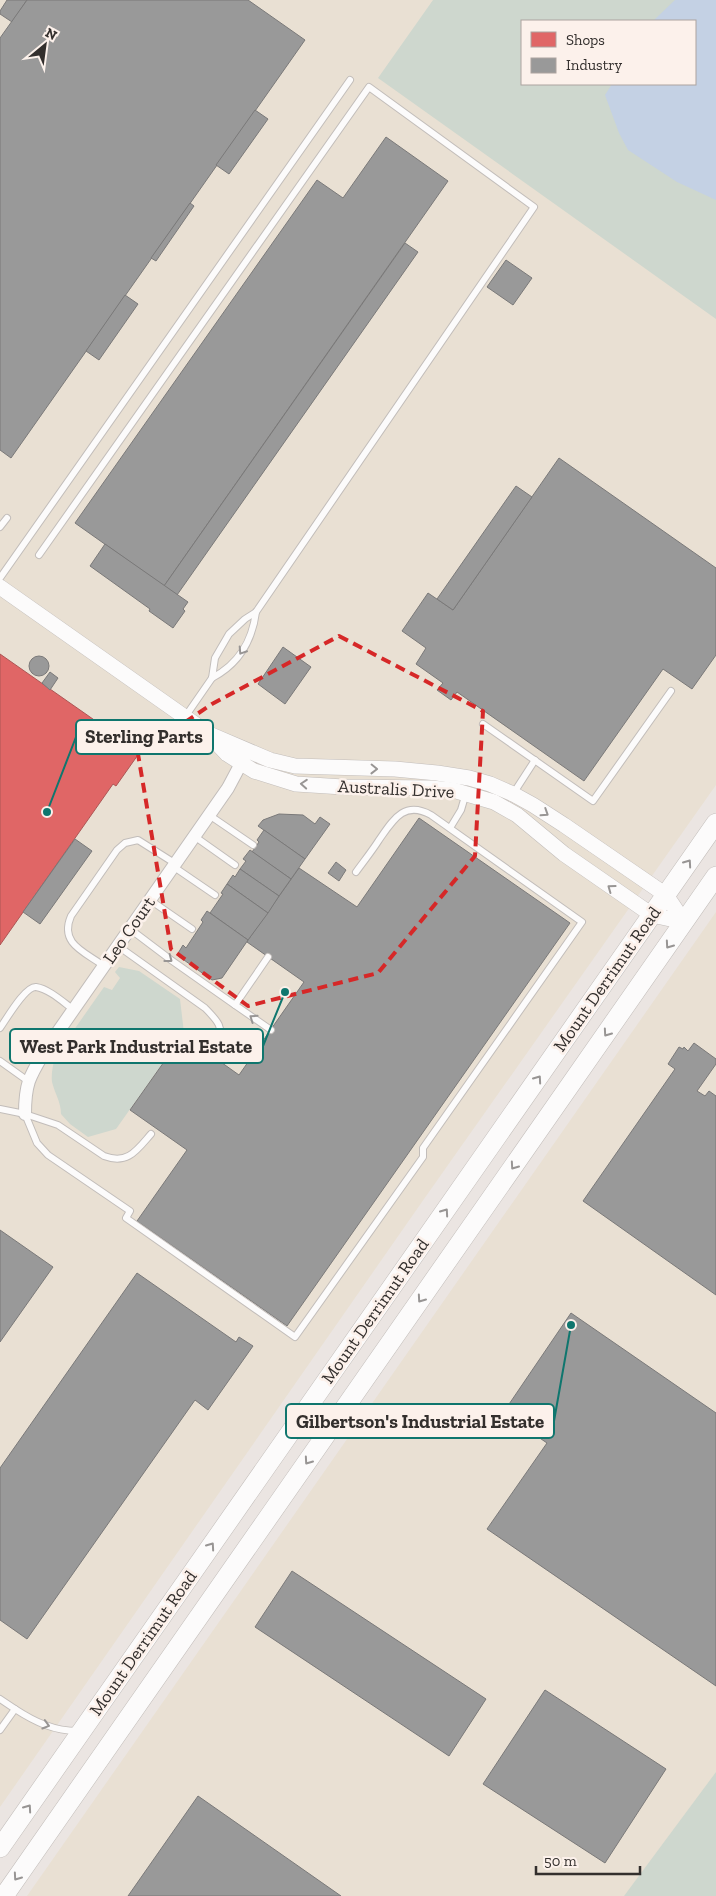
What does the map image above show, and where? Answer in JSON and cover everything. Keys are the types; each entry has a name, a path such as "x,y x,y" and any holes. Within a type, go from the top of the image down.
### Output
{"main road":[{"name":"Mount Derrimut Road","path":"0,1848 716,823"},
{"name":"Mount Derrimut Road","path":"4,1896 716,876"}],"street":[{"name":"Australis Drive","path":"1,588 209,734 245,757 268,777 296,784 343,787 431,788 466,794 494,802 531,825 564,854 652,915"},
{"name":"Australis Drive","path":"245,757 295,766 395,769 437,773 469,778 490,784 513,794 556,820 666,895"},
{"name":"Leo Court","path":"25,1114 25,1092 28,1082 46,1049 228,788 245,757"},
{"path":"666,895 684,922"},
{"path":"652,915 684,922"}],"lane":[{"path":"1,588 350,80"},
{"path":"39,555 369,87 534,207 256,612 245,619 230,634 215,658 212,678 185,717"},
{"path":"0,527 7,518"},
{"path":"212,678 227,670 238,657 254,628 256,612"},
{"path":"484,724 593,801 671,691"},
{"path":"506,809 513,794 535,760"},
{"path":"450,828 461,810 469,778"},
{"path":"25,1114 37,1142 48,1155 130,1211 126,1218 295,1337 423,1157 422,1148 582,922 450,828 425,812 413,809 407,810 394,819 356,872"},
{"path":"209,815 252,845"},
{"path":"194,836 235,865"},
{"path":"104,966 71,942 67,934 67,925 71,916 117,850 125,843 138,840 145,843 215,895"},
{"path":"150,900 192,929"},
{"path":"130,929 170,960 271,1030"},
{"path":"118,946 205,1008 217,1020 221,1029 219,1046"},
{"path":"235,1005 268,957"},
{"path":"0,1028 24,993 30,988 36,987 47,991 74,1010"},
{"path":"0,1061 28,1082"},
{"path":"0,1109 25,1114 58,1125 113,1160 132,1155 151,1134"},
{"path":"0,1699 36,1723 61,1730 82,1731"},
{"path":"0,1730 14,1709"}],"highlighted area":[{"path":"339,636 483,711 475,856 378,973 248,1006 171,949 138,754 212,704"}],"shaded area":[{"path":"0,0 716,0 716,785 424,1199 0,1807"},
{"path":"433,0 716,0 716,319 378,78"},
{"path":"716,912 716,1896 27,1896 226,1612"},
{"path":"119,967 139,971 180,999 184,1033 116,1129 88,1137 70,1124 61,1114 52,1082 53,1066 55,1057 104,987 112,990 120,978 115,972"},
{"path":"716,1772 716,1896 624,1896"}],"water":[{"path":"675,0 716,0 716,200 677,182 628,150 619,133 605,95 611,85 696,85 696,20 654,20"}],"building: Shops":[{"path":"0,654 140,752 116,786 113,784 0,945"}],"building: Industry":[{"path":"7,0 27,0 12,22 0,14"},
{"path":"27,0 248,0 305,40 11,458 0,450 0,38"},
{"path":"255,110 268,119 229,174 216,165"},
{"path":"386,137 448,181 164,586 75,523 317,180 343,198"},
{"path":"190,203 194,206 156,261 151,258"},
{"path":"405,243 418,252 177,595 164,586"},
{"path":"506,260 532,278 513,305 487,287"},
{"path":"125,295 138,304 99,360 86,351"},
{"path":"559,458 716,568 716,655 692,689 663,669 584,781 457,692 451,700 437,690 443,683 416,664 426,648 402,631 428,593 453,610"},
{"path":"516,486 532,497 453,610 437,599"},
{"path":"105,544 188,602 183,609 185,611 173,628 90,566"},
{"path":"283,647 311,667 285,704 258,684"},
{"path":"39,656 46,659 49,666 46,673 39,676 32,673 29,666 32,659"},
{"path":"50,672 58,678 50,690 42,683"},
{"path":"279,814 303,815 315,824 320,817 330,824 305,859 258,826 263,820"},
{"path":"419,818 570,923 287,1326 137,1221 187,1150 130,1110 183,1035 239,1075 304,982 247,942 248,940 299,868 357,907"},
{"path":"264,830 305,859 291,879 252,852"},
{"path":"75,839 92,851 40,924 23,912"},
{"path":"250,850 291,879 279,896 240,869 246,861 243,859"},
{"path":"336,862 346,870 339,881 328,873"},
{"path":"240,869 279,896 268,913 227,884"},
{"path":"227,884 268,913 248,940 210,913 223,894 221,893"},
{"path":"207,911 248,940 222,978 212,980 177,955 183,945 186,948 203,922 201,920"},
{"path":"694,1043 716,1059 716,1064 697,1091 705,1096 709,1091 716,1096 716,1295 583,1201 675,1069 668,1064 679,1047 683,1049 684,1047 688,1051"},
{"path":"0,1230 53,1267 0,1342"},
{"path":"137,1273 236,1342 239,1337 253,1346 208,1410 195,1400 27,1639 0,1620 0,1468"},
{"path":"571,1313 716,1413 716,1686 487,1529 547,1443 503,1413"},
{"path":"292,1571 486,1699 449,1756 255,1627"},
{"path":"545,1690 666,1769 605,1863 483,1784"},
{"path":"198,1796 341,1896 128,1896"}],"place":[{"name":"Sterling Parts","path":"47,812"},
{"name":"West Park Industrial Estate","path":"285,992"},
{"name":"Gilbertson's Industrial Estate","path":"571,1325"}]}
